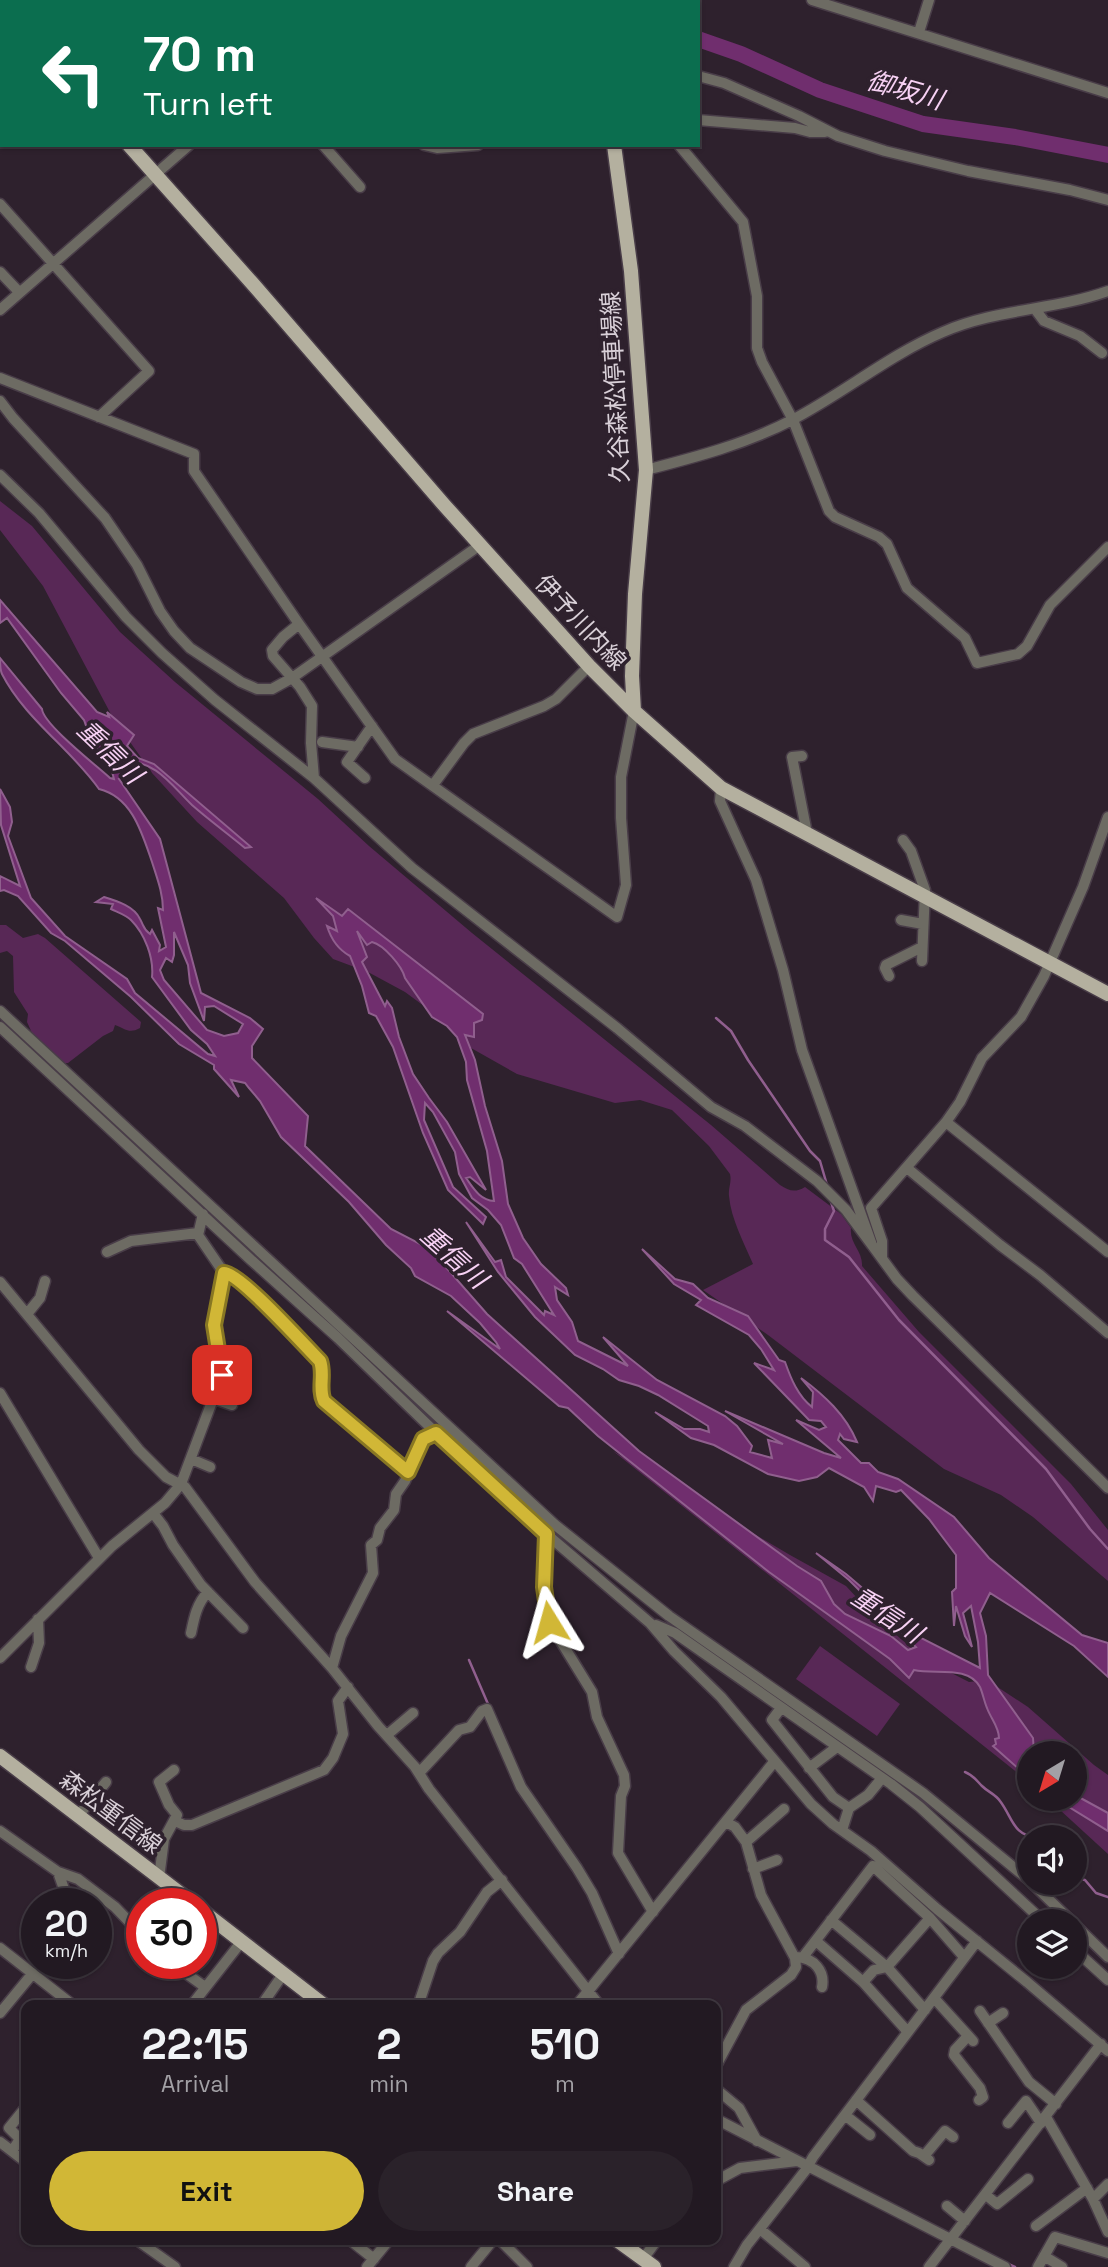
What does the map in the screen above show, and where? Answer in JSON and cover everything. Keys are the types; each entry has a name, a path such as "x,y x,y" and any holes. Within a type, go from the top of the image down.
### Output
{"main road":[{"name":"伊予川内線","path":"131,147 589,666 634,711 722,788 1108,994"},
{"name":"久谷森松停車場線","path":"614,147 631,271 646,470 636,584 632,676 634,711"},
{"name":"森松重信線","path":"0,1756 172,1888"},
{"path":"217,1922 318,2000"},
{"path":"624,2245 649,2263"}],"street":[{"path":"812,0 1108,93"},
{"path":"919,32 929,0"},
{"path":"700,77 724,83 799,116 828,132 885,150 1108,200"},
{"path":"700,120 828,132"},
{"path":"0,310 187,147"},
{"path":"325,147 360,187"},
{"path":"433,147 451,147"},
{"path":"681,147 743,222 757,296 757,348 793,420 829,511 835,517 879,537 887,544 907,588 965,638 977,663 1018,654 1027,646 1050,605 1108,547"},
{"path":"0,204 149,371 99,417"},
{"path":"0,272 19,292"},
{"path":"646,470 718,450 793,420 922,341 969,323 1108,291"},
{"path":"1035,309 1044,321 1080,336 1102,353"},
{"path":"0,378 194,454 194,471 395,759 617,916 626,885 621,777 634,711"},
{"path":"0,401 105,518 137,565 160,611 174,631 190,648 241,682 257,689 272,689 292,678 480,545"},
{"path":"0,475 39,513 126,617 215,700 314,778 412,868 617,1028 711,1107 745,1126 817,1181 846,1210 913,1296 1108,1488"},
{"path":"299,624 272,650 273,656 312,706 314,778"},
{"path":"433,785 473,734 556,699 589,666"},
{"path":"365,778 347,762 372,726"},
{"path":"322,743 358,747"},
{"path":"802,756 792,757 806,828 804,832"},
{"path":"722,788 720,801 756,880 783,970 802,1050 872,1245"},
{"path":"882,1259 882,1241 871,1208 946,1122 960,1102 982,1058 1021,1017 1083,887 1108,817"},
{"path":"903,840 911,851 925,890 922,961"},
{"path":"901,920 923,924"},
{"path":"889,976 886,965 922,947"},
{"path":"0,1011 526,1499 630,1586 923,1793 1017,1870"},
{"path":"0,1027 546,1534 650,1623 720,1697 802,1795 1104,2048 1056,2104 929,2267"},
{"path":"946,1122 1108,1252"},
{"path":"907,1168 1108,1333"},
{"path":"0,1658 99,1558 153,1513 181,1484 222,1375 214,1325 224,1273 198,1233 203,1214"},
{"path":"107,1252 131,1241 198,1233"},
{"path":"224,1273 230,1273 244,1284 320,1361 321,1394 324,1401 408,1472"},
{"path":"27,1314 40,1298 46,1281"},
{"path":"0,1282 139,1450 166,1477 181,1484 255,1582 332,1668 419,1773 596,2000"},
{"path":"0,1393 99,1558"},
{"path":"215,1399 232,1405"},
{"path":"332,1668 341,1636 373,1573 371,1545 394,1510 396,1494 423,1439 436,1433"},
{"path":"191,1459 210,1467"},
{"path":"153,1513 208,1592 243,1628"},
{"path":"546,1534 544,1573 549,1622 592,1692 597,1717 624,1774 618,1853 653,1912"},
{"path":"630,1586 650,1623 675,1633 882,1778 920,1807 1030,1909"},
{"path":"191,1633 195,1612 208,1592"},
{"path":"31,1667 39,1643 38,1619"},
{"path":"175,1821 192,1825 329,1767 343,1734 338,1701 348,1687"},
{"path":"781,1708 772,1720 833,1797 849,1808"},
{"path":"419,1773 459,1730 470,1727 482,1711 488,1709 521,1787 587,1885 618,1954"},
{"path":"387,1735 413,1713"},
{"path":"809,1768 837,1747"},
{"path":"581,2000 774,1762"},
{"path":"159,1878 164,1839 177,1815 169,1805 159,1782 174,1770"},
{"path":"842,1830 849,1808 869,1795 882,1778"},
{"path":"78,1816 106,1782"},
{"path":"746,1842 784,1809"},
{"path":"726,1822 735,1827 746,1842 761,1895 799,1958 821,1970 824,1983 822,1987"},
{"path":"0,1831 58,1872 78,1879 126,1918"},
{"path":"753,1869 776,1860"},
{"path":"721,2057 746,2010 791,1975 799,1958 816,1941 873,1866 930,1918 964,1957"},
{"path":"58,1872 64,1888"},
{"path":"420,2000 438,1953 460,1932 487,1892 502,1880"},
{"path":"1045,1895 1059,1909"},
{"path":"863,1982 874,1970 887,1967 930,1918"},
{"path":"831,1920 887,1967 925,2010"},
{"path":"1087,1937 1108,1957"},
{"path":"195,2000 242,1941"},
{"path":"816,1941 863,1982 908,2032"},
{"path":"734,2267 813,2157 977,1941"},
{"path":"0,1948 21,1964"},
{"path":"1087,1961 1108,1980"},
{"path":"265,2000 284,1973"},
{"path":"0,2013 28,1979"},
{"path":"40,1979 67,2000"},
{"path":"194,1979 205,1987"},
{"path":"934,1998 971,2039 955,2050 954,2055 980,2088 983,2097 979,2100"},
{"path":"980,2011 1029,2082 1056,2104"},
{"path":"988,2023 1003,2012"},
{"path":"721,2092 739,2108 757,2141"},
{"path":"856,2100 895,2140 927,2158 945,2130 953,2137"},
{"path":"1008,2123 1026,2101 1044,2120 1087,2188 1108,2232"},
{"path":"12,2151 20,2139 9,2128 21,2113"},
{"path":"845,2115 870,2135"},
{"path":"721,2122 1004,2267"},
{"path":"0,2142 21,2158"},
{"path":"721,2178 740,2168 797,2161"},
{"path":"986,2195 998,2204 1028,2179"},
{"path":"1093,2199 1108,2184"},
{"path":"1087,2188 1040,2223 1055,2237 1108,2253"},
{"path":"947,2206 965,2221"},
{"path":"760,2229 805,2267"},
{"path":"1038,2267 1055,2237"},
{"path":"144,2245 175,2267"},
{"path":"355,2245 371,2263 385,2245"},
{"path":"471,2267 489,2245"},
{"path":"505,2245 527,2267"},
{"path":"649,2263 655,2245"},
{"path":"1044,2256 1062,2267"}],"shaded area":[{"path":"0,501 32,526 120,632 175,682 318,799 472,933 711,1125 780,1185 792,1190 805,1187 841,1214 851,1228 862,1266 919,1332 1071,1484 1108,1530 1108,1581 1033,1517 1001,1495 944,1469 768,1335 703,1290 753,1264 732,1213 729,1196 730,1174 709,1146 672,1110 640,1100 615,1103 517,1074 471,1048 447,1023 405,992 368,972 333,959 284,898 197,822 152,773 113,718 43,586 0,530"},
{"path":"0,925 6,925 23,938 38,934 45,938 141,1022 140,1028 130,1031 115,1025 113,1031 68,1063 64,1063 32,1033 27,1022 28,1014 14,992 13,956 7,951 0,953"},
{"path":"613,1451 846,1586 871,1613 924,1659 969,1682 987,1680 1028,1707 1067,1741 1017,1741 1017,1772"},
{"path":"820,1646 900,1704 877,1736 796,1679"},
{"path":"1087,1759 1108,1775 1108,1854 1087,1835 1087,1825 1076,1825 1061,1811 1087,1811"}],"water":[{"name":"重信川","path":"0,600 97,712 109,717 107,712 134,735 127,746 138,758 154,764 251,847 245,848 154,770 136,762 124,761 128,775 119,779 160,839 201,993 250,1018 263,1029 252,1046 252,1058 308,1116 305,1146 391,1229 430,1249 487,1314 639,1451 821,1581 834,1604 845,1614 891,1636 908,1650 916,1647 849,1580 816,1553 846,1574 921,1638 980,1668 971,1606 963,1613 972,1647 965,1636 956,1606 954,1626 952,1592 956,1588 956,1555 929,1519 901,1490 896,1492 876,1486 873,1501 864,1487 829,1468 817,1477 799,1481 768,1474 714,1445 691,1438 655,1412 684,1429 709,1432 708,1426 658,1395 619,1380 575,1355 535,1317 498,1272 466,1222 495,1262 501,1260 506,1277 544,1315 545,1311 554,1315 522,1264 514,1258 501,1225 488,1210 472,1198 459,1174 455,1152 433,1112 425,1103 424,1120 453,1187 486,1217 483,1224 448,1190 423,1133 393,1047 376,1016 369,1013 350,956 339,947 331,935 327,926 337,931 333,916 316,898 342,916 348,909 483,1014 482,1020 474,1023 474,1037 465,1035 475,1060 485,1106 502,1161 508,1204 523,1238 541,1264 566,1288 568,1295 555,1287 557,1300 572,1322 578,1341 628,1366 603,1337 657,1380 725,1416 737,1426 752,1446 750,1452 772,1458 768,1440 783,1444 725,1411 841,1458 796,1420 819,1430 826,1427 821,1421 809,1420 754,1363 774,1370 749,1335 696,1305 701,1300 674,1284 642,1249 675,1279 693,1284 708,1298 748,1316 779,1360 785,1362 796,1387 807,1403 812,1407 813,1392 801,1378 841,1414 857,1442 844,1439 840,1434 838,1440 861,1463 869,1463 878,1472 898,1479 954,1517 989,1558 1082,1635 1108,1643 1108,1677 1074,1646 990,1593 980,1613 986,1636 988,1675 1033,1738 1033,1741 1017,1741 1017,1767 993,1746 996,1744 995,1739 999,1738 998,1730 975,1680 959,1673 914,1670 909,1678 890,1659 769,1572 598,1436 568,1408 559,1406 447,1311 500,1349 480,1323 451,1296 415,1276 411,1268 386,1245 349,1202 281,1137 260,1101 245,1083 231,1080 239,1097 214,1069 214,1065 179,1044 131,997 65,941 51,933 18,896 0,891 0,876 20,886 1,825 0,789 10,807 12,822 8,836 31,898 65,936 127,979 135,993 208,1054 215,1056 207,1044 191,1030 152,977 150,954 136,926 127,917 111,909 113,904 96,902 104,897 129,907 137,914 146,931 150,934 152,930 160,945 159,951 166,947 158,908 163,910 161,892 144,839 128,808 110,793 99,789 88,774 35,720 2,674 0,658 51,724 114,779 111,768 91,740 84,720 7,618 0,623","holes":["357,931 367,945 372,942 377,944 392,957 432,1017 447,1026 457,1037 466,1062 467,1080 487,1151 494,1201 481,1196 466,1178 470,1177 486,1190 447,1122 413,1074 399,1037 392,1008 387,1001 385,1006 362,962 367,957","174,932 188,965 190,983 204,1021 205,1007 214,1006 243,1024 238,1033 224,1036 207,1030 164,980 160,970 166,958 172,962"]},
{"path":"1087,1802 1108,1813 1108,1831 1076,1811 1087,1811"}],"waterway":[{"name":"御坂川","path":"700,40 741,54 820,90 923,124 1015,137 1108,155"},
{"path":"716,1018 731,1031 810,1151 820,1161 827,1185"},
{"path":"831,1202 834,1211 825,1229 825,1240 849,1257 899,1320 1046,1469 1108,1549"},
{"path":"469,1660 488,1704"},
{"path":"965,1772 998,1799 1017,1828"},
{"path":"1087,1882 1096,1893 1108,1897"},
{"path":"1006,2263 1015,2267"}],"route":[{"path":"222,1375 214,1325 224,1273 230,1273 320,1361 321,1394 324,1401 408,1472 423,1439 436,1433 546,1534 544,1587 549,1622"}]}
